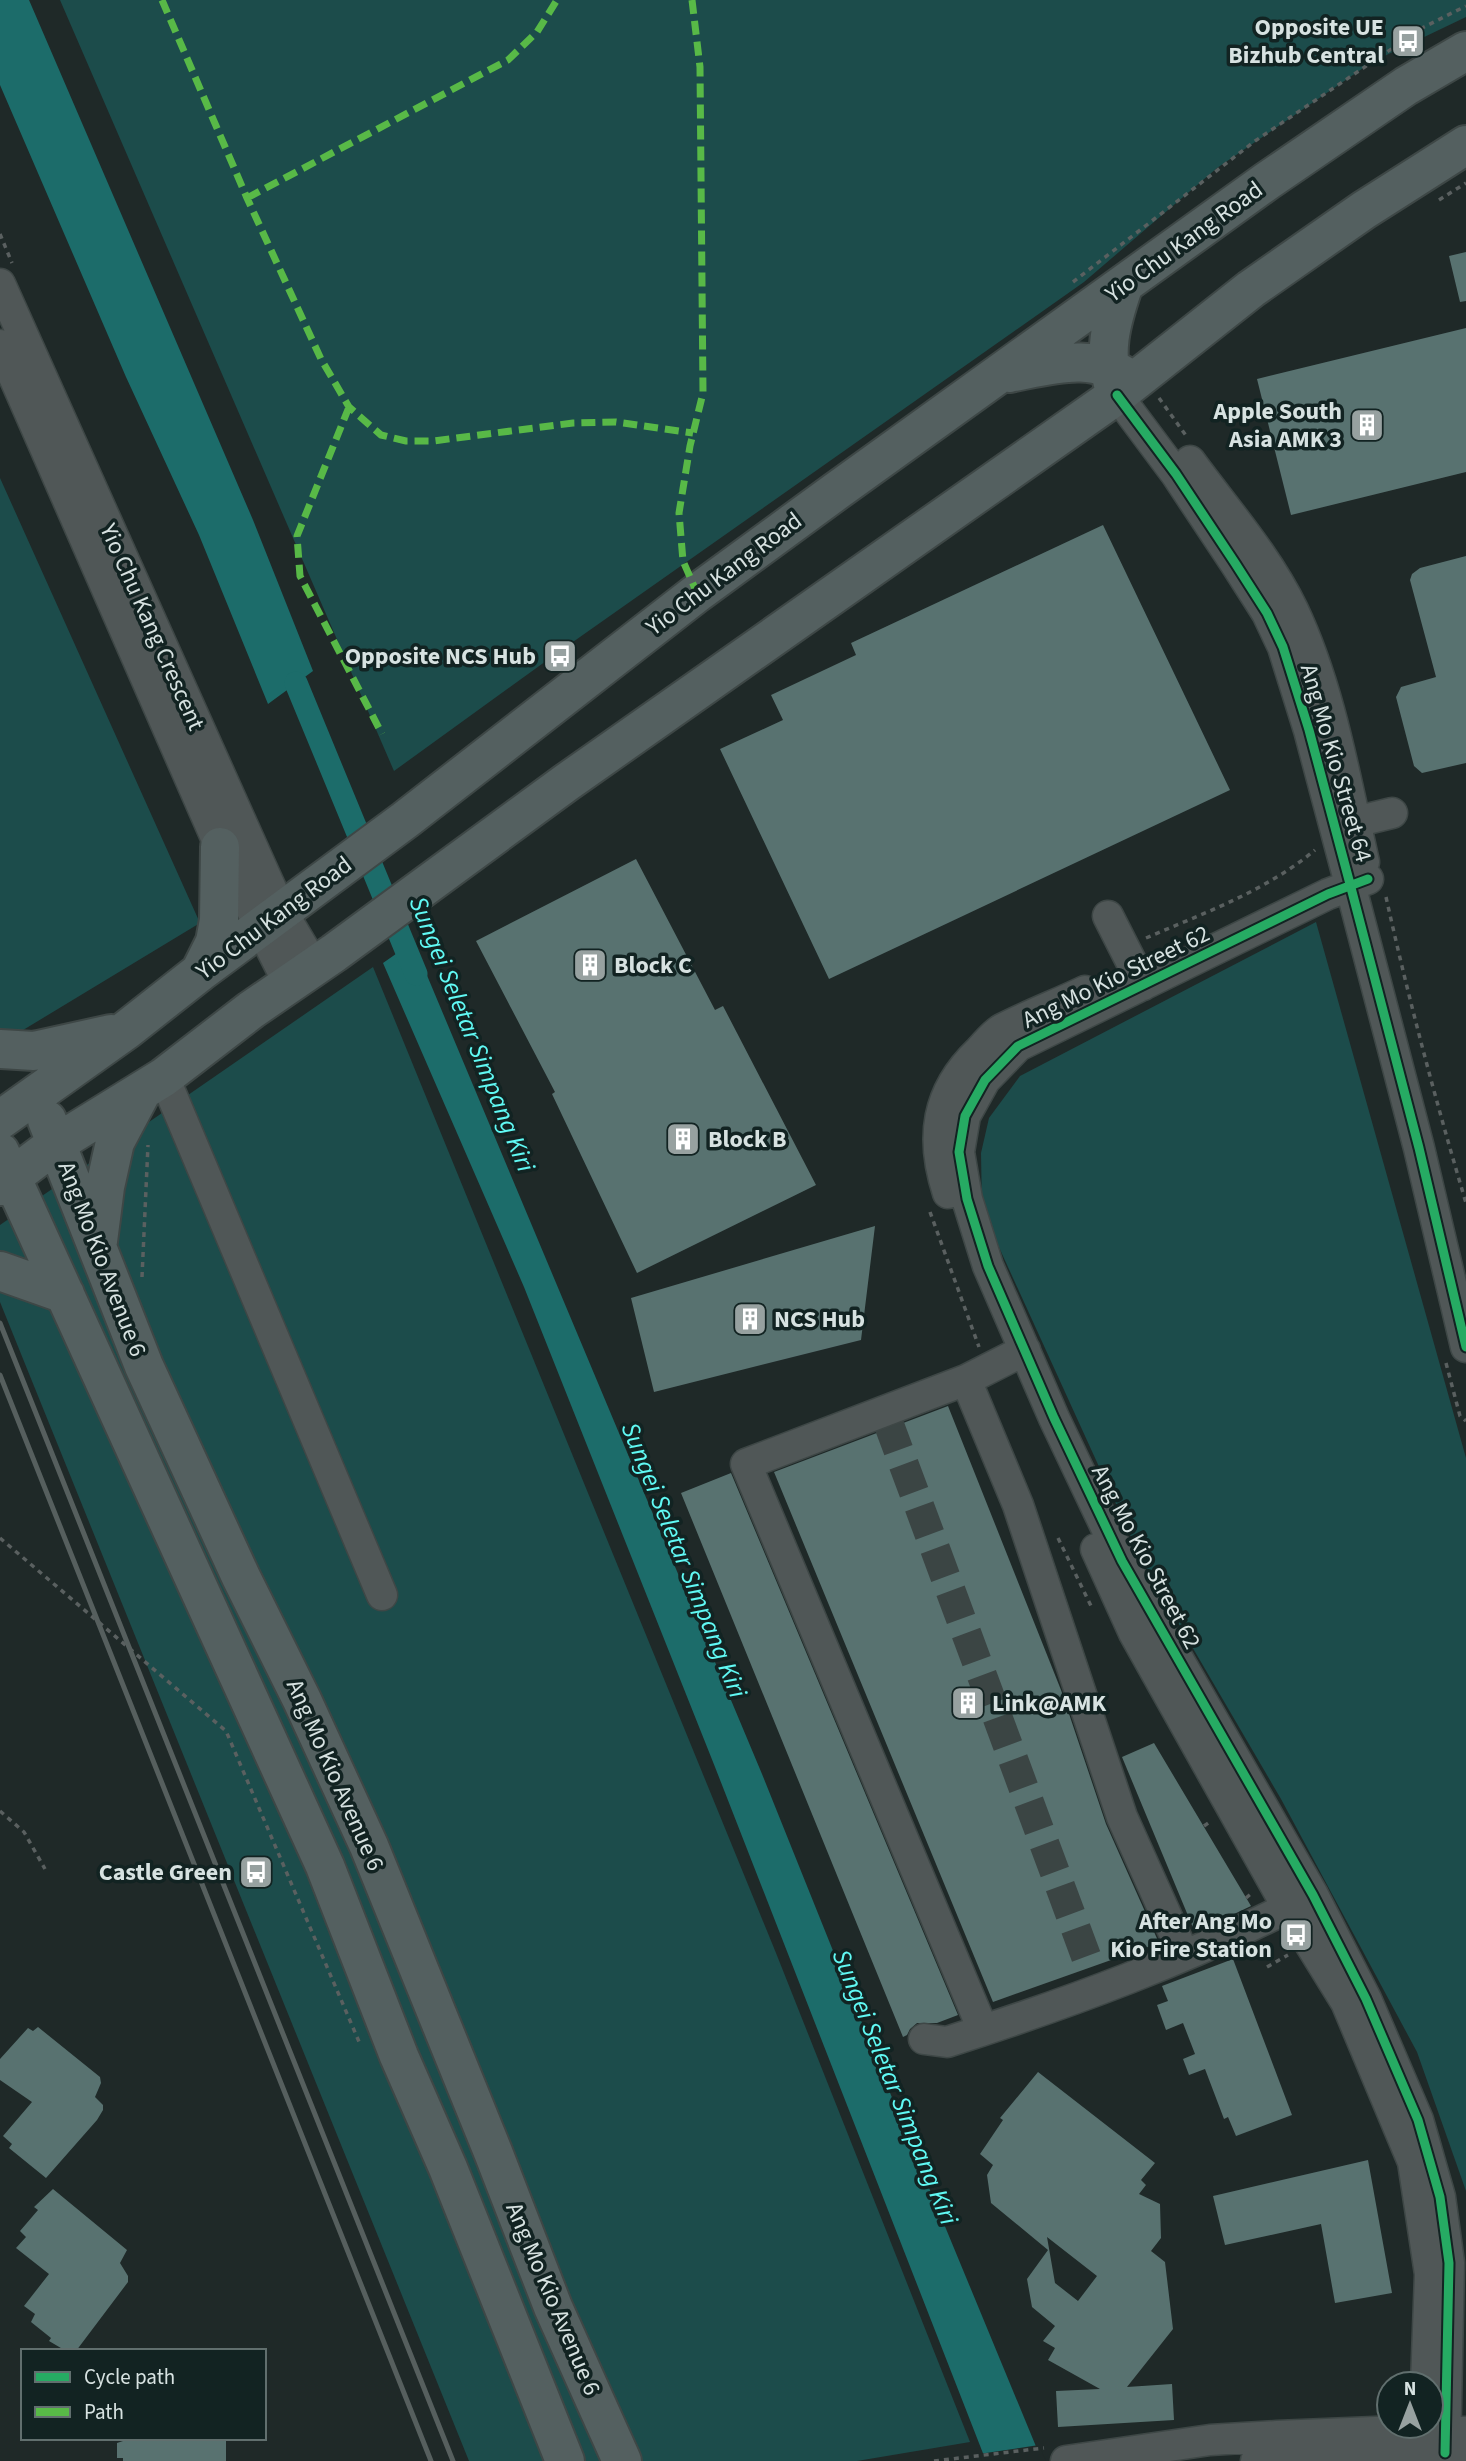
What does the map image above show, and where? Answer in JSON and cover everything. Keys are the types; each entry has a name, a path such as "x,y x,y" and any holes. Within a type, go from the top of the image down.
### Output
{"main road":[{"name":"Yio Chu Kang Road","path":"0,1120 125,1031 335,873 697,593 993,376 1267,181 1406,86 1466,51"},
{"path":"4,1171 57,1143 152,1085 1119,381 1364,209 1466,145"},
{"path":"1119,381 1109,334 1123,286"},
{"path":"993,376 1065,363 1087,362 1119,381"},
{"path":"200,972 215,942 219,920 220,847"},
{"path":"0,1049 34,1051 125,1031"},
{"path":"0,1071 37,1095"},
{"path":"97,1247 105,1187 115,1142 152,1085"},
{"name":"Ang Mo Kio Avenue 6","path":"37,1095 150,1378 369,1846 553,2307 622,2461"},
{"name":"Ang Mo Kio Avenue 6","path":"4,1171 65,1294 325,1866 399,2056 448,2168 565,2461"},
{"path":"0,1271 65,1294"}],"street":[{"name":"Yio Chu Kang Crescent","path":"0,284 102,517 271,920 301,975"},
{"name":"Yio Chu Kang Crescent","path":"0,345 220,847 271,920"},
{"name":"Ang Mo Kio Street 64","path":"1119,381 1176,474 1245,556 1266,613 1294,643 1333,726 1355,822 1357,872 1466,1347"},
{"name":"Ang Mo Kio Street 64","path":"1294,643 1309,730 1357,872 1466,1269"},
{"path":"1355,822 1392,813"},
{"name":"Ang Mo Kio Street 62","path":"1357,872 1133,967 1000,1031 965,1064 943,1102 938,1153 946,1194 993,1298 996,1364 1054,1418 1290,1907 1366,1999 1419,2120 1440,2197 1437,2246 1430,2274 1427,2370"},
{"path":"1108,916 1133,967"},
{"path":"152,1085 382,1595"},
{"path":"983,2029 746,1464 886,1416 996,1364 1018,1505 1122,1817 1184,1955"},
{"path":"924,2039 947,2042 983,2029 1095,1978 1135,1977 1290,1907"},
{"name":"Ang Mo Kio Street 62","path":"1437,2246 1450,2288 1445,2372"},
{"path":"1058,2454 1210,2440 1355,2431 1375,2433"},
{"path":"1256,2461 1441,2440"}],"path":[{"path":"1255,141 1424,27 1466,6"},
{"path":"1133,967 1241,897 1293,869 1317,848"},
{"path":"145,1286 141,1275 148,1144"},
{"path":"946,1194 967,1310 996,1364"},
{"path":"1054,1530 1095,1613"},
{"path":"0,1538 226,1731 365,2055"},
{"path":"0,1811 24,1832 45,1868"},
{"path":"1204,1826 1212,1820"},
{"path":"1255,1891 1290,1907 1290,1954 1267,1967"},
{"path":"934,2461 1058,2454"}],"shaded area":[{"path":"0,0 29,0 253,520 313,671 268,704 199,535 126,377 0,85"},
{"path":"60,0 1466,0 1466,17 1372,62 1217,168 1084,282 394,771"},
{"path":"0,478 200,923 0,1044"},
{"path":"1316,922 1466,1458 1466,2191 1417,2052 1281,1799 1142,1561 982,1210 981,1153 989,1118 1020,1076"},
{"path":"413,942 762,1774 1042,2461 986,2461 524,1287 383,963"},
{"path":"373,967 776,1953 970,2442 857,2461 469,2461 0,1302 0,1225"}],"pier":[{"path":"1039,2445 1046,2461 982,2461 979,2454"}],"building":[{"path":"1466,252 1466,301 1460,302 1449,256"},
{"name":"Apple South Asia AMK 3","path":"1466,328 1466,472 1291,515 1257,379"},
{"path":"1103,525 1230,790 829,979 720,749 783,720 771,695 856,655 851,643"},
{"path":"1466,556 1466,763 1422,773 1414,766 1396,697 1401,687 1436,677 1410,580 1412,574 1420,568"},
{"path":"636,859 715,1010 723,1006 816,1185 637,1273 552,1094 555,1092 476,941"},
{"name":"NCS Hub","path":"875,1226 861,1340 654,1392 631,1298"},
{"name":"Link@AMK","path":"948,1406 1061,1690 1106,1824 1159,1943 993,2002 774,1472"},
{"path":"731,1473 958,2015 937,2023 917,2023 903,2037 681,1493"},
{"name":"Link@AMK","path":"1154,1743 1251,1906 1194,1930 1122,1757"},
{"path":"1233,1959 1292,2115 1236,2136 1228,2117 1224,2119 1205,2069 1189,2075 1183,2059 1195,2054 1183,2023 1166,2030 1157,2005 1168,2001 1162,1986"},
{"path":"38,2027 100,2077 101,2083 95,2097 103,2105 97,2120 46,2178 9,2148 12,2144 3,2136 32,2102 0,2080 0,2059 28,2028 33,2031"},
{"path":"1038,2072 1155,2163 1141,2180 1146,2185 1139,2194 1160,2204 1161,2238 1151,2251 1165,2262 1173,2329 1127,2387 1172,2384 1174,2420 1058,2427 1056,2391 1100,2389 1048,2360 1055,2348 1043,2341 1055,2326 1032,2307 1027,2279 1048,2250 991,2203 987,2175 993,2165 980,2154 1003,2120 1000,2118","holes":["1047,2237 1097,2276 1078,2301 1055,2283"]},
{"path":"1368,2160 1392,2293 1335,2303 1321,2224 1225,2245 1213,2196"},
{"path":"53,2189 127,2250 120,2263 128,2276 128,2282 78,2349 63,2349 49,2341 51,2338 31,2322 35,2314 24,2306 49,2274 16,2248 26,2237 20,2231 38,2210 34,2207"},
{"path":"126,2440 226,2440 226,2461 123,2461 123,2458 117,2458 117,2443"}],"waterway":[{"name":"Sungei Seletar Simpang Kiri","path":"296,683 416,974"}],"tunnel":[{"path":"888,1422 1090,1967"}],"railway":[{"path":"0,1323 453,2461"},
{"path":"0,1375 431,2461"}],"marked path":[{"path":"162,0 247,198 321,359 349,407 381,435 406,441 433,441 573,423 616,422 693,433"},
{"path":"247,198 508,60 537,32 557,0"},
{"path":"692,0 700,67 703,393 690,446 679,513 683,561 697,593"},
{"path":"349,407 297,536 300,576 382,734"}],"cycle path":[{"path":"1117,395 1176,474 1235,563 1267,613 1283,647 1309,730 1350,884 1419,1148 1466,1347"},
{"path":"1368,879 1328,894 1018,1046 985,1080 965,1116 959,1152 967,1199 988,1266 1054,1418 1122,1561 1313,1895 1366,1999 1418,2120 1440,2197 1449,2263 1445,2453"}],"place":[{"name":"Opposite UE Bizhub Central","path":"1408,41"},
{"name":"Apple South Asia AMK 3","path":"1367,425"},
{"name":"Opposite NCS Hub","path":"560,656"},
{"name":"Block C","path":"590,965"},
{"name":"Block B","path":"683,1139"},
{"name":"NCS Hub","path":"750,1319"},
{"name":"Link@AMK","path":"968,1703"},
{"name":"Castle Green","path":"256,1872"},
{"name":"After Ang Mo Kio Fire Station","path":"1296,1935"}]}
